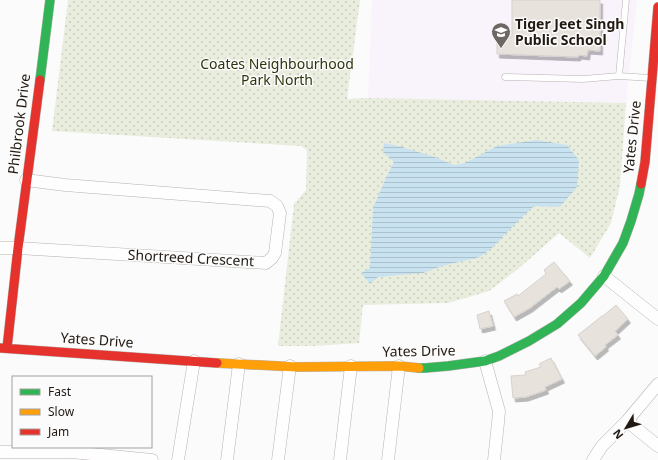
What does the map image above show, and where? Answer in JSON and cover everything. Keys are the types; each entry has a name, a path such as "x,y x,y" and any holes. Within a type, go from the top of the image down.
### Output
{"street":[{"name":"Philbrook Drive","path":"4,348 50,0"},
{"name":"Yates Drive","path":"4,348 239,364 290,366 399,366 425,368 485,361 499,356 529,341 557,324 581,303 604,276 623,243 639,194 653,116 652,78 658,7"},
{"name":"Shortreed Crescent","path":"18,248 266,263 275,253 280,213 277,206 270,201 65,185 26,180"},
{"path":"0,248 18,248"},
{"path":"604,276 658,319"},
{"path":"178,460 194,361"},
{"path":"485,361 499,411 494,460"},
{"path":"227,460 239,364"},
{"path":"278,460 290,366"},
{"path":"340,460 351,366"},
{"path":"388,460 399,366"},
{"path":"593,460 602,446 627,421 658,384"},
{"path":"627,421 658,446"},
{"path":"0,452 71,452 152,460"}],"lane":[{"path":"619,76 626,0"},
{"path":"505,78 582,79 619,76 652,78"}],"shaded area":[{"name":"Tiger Jeet Singh Public School","path":"372,0 637,0 626,103 368,98"}],"green space":[{"name":"Coates Neighbourhood Park North","path":"68,0 360,0 347,99 368,98 626,103 620,186 611,223 590,258 559,233 518,269 489,291 448,303 363,305 359,343 313,346 278,346 294,204 306,190 307,150 301,146 52,131"}],"water":[{"path":"537,140 567,145 579,160 577,187 560,207 534,206 493,247 480,257 442,266 423,273 378,277 370,284 361,273 370,268 373,208 394,162 383,152 384,143 435,157 454,165 465,163 497,146"}],"building":[{"path":"512,0 600,0 600,51 588,50 587,56 579,55 578,57 497,54 497,36 512,37"},
{"path":"554,262 570,281 559,289 557,287 530,308 514,317 504,301 517,294 518,296 546,274 544,270"},
{"path":"616,305 628,319 615,331 618,335 605,345 606,347 595,356 578,335"},
{"path":"489,311 493,326 480,329 477,315"},
{"path":"551,358 562,379 545,387 546,390 526,397 513,398 511,376 526,375 525,372 541,367 539,364"}],"traffic: fast":[{"path":"40,80 50,0"},
{"path":"419,368 485,361 499,356 529,341 557,324 581,303 604,276 623,243 631,221 641,184"}],"traffic: slow":[{"path":"217,363 297,367 399,366 419,368"}],"traffic: jam":[{"path":"641,184 645,162 658,7"},
{"path":"7,348 18,248 40,80"},
{"path":"0,348 217,363"}],"place":[{"name":"Tiger Jeet Singh Public School","path":"501,49"}]}
